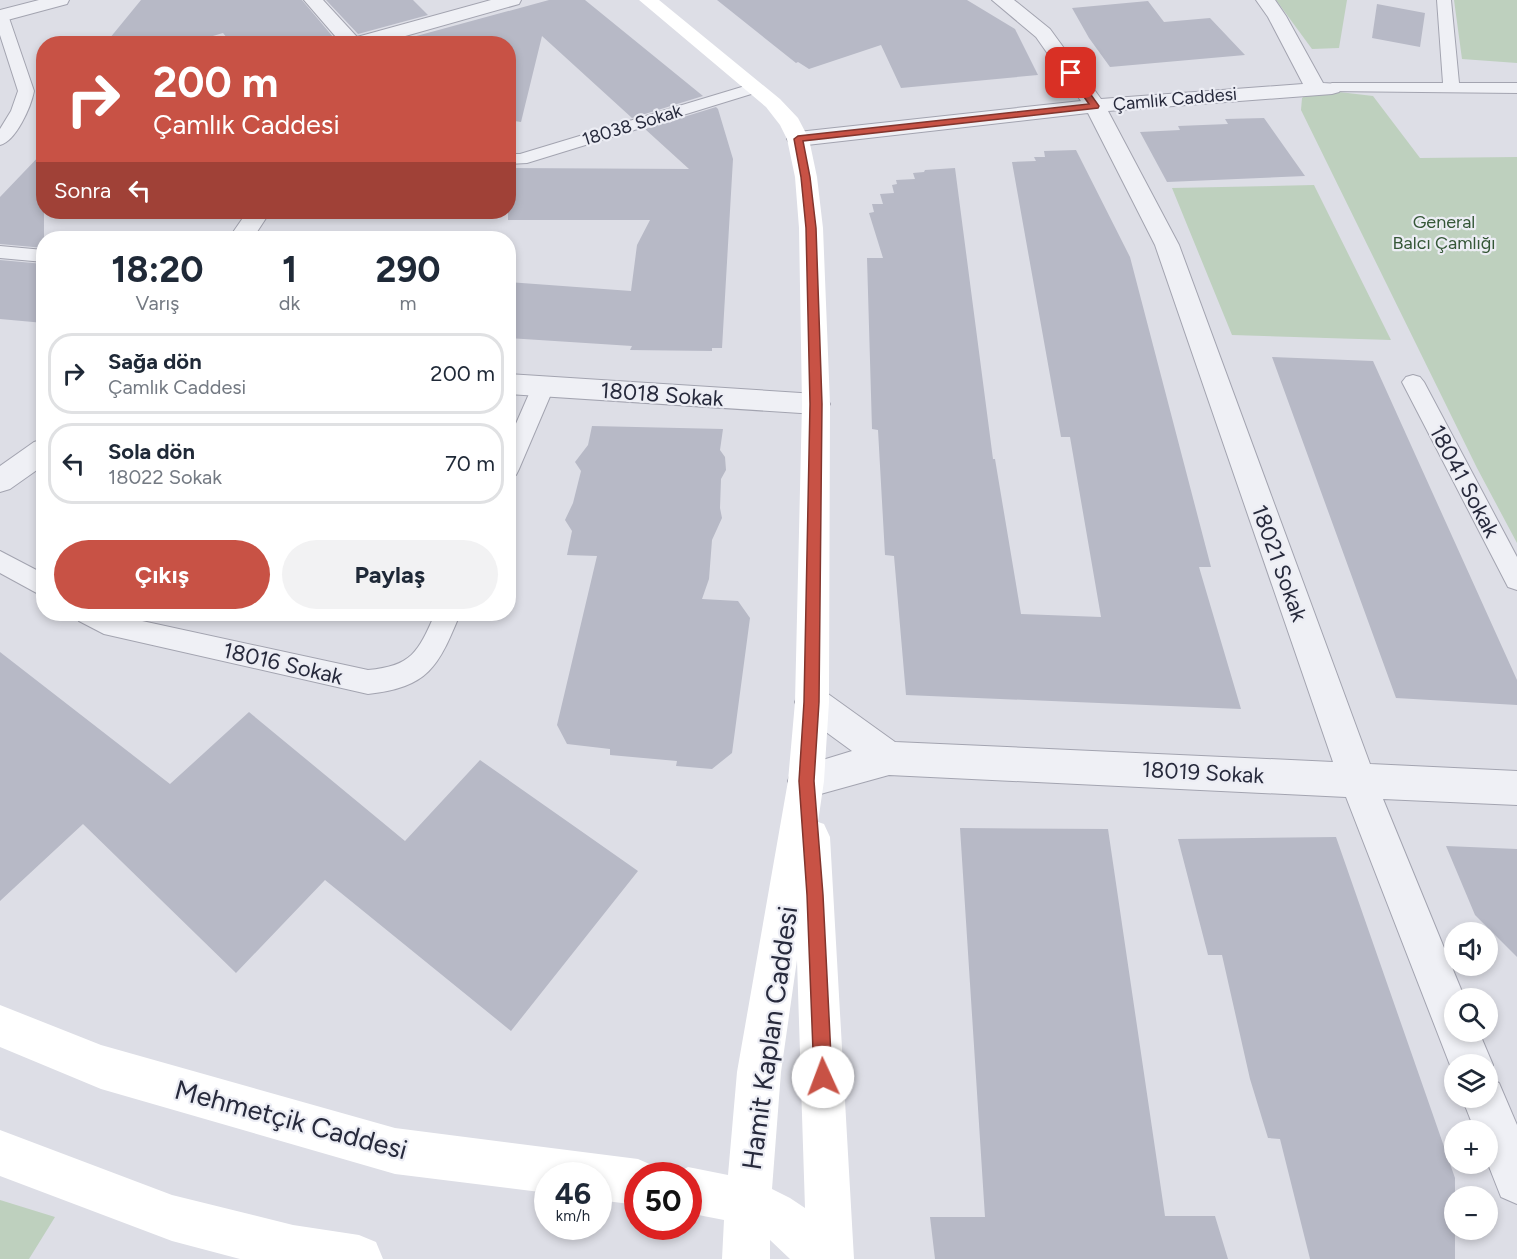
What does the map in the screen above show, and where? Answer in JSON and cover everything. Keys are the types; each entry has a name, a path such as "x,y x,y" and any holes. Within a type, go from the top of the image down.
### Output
{"main road":[{"name":"Hamit Kaplan Caddesi","path":"648,0 782,112 798,139 806,177 811,228 816,404 812,702 806,781 759,1072 748,1204 746,1259"},
{"name":"Hamit Kaplan Caddesi","path":"806,781 816,906 830,1259"},
{"name":"Mehmetçik Caddesi","path":"0,1026 100,1067 395,1151 534,1169"},
{"path":"0,1153 172,1218 292,1249 359,1259"},
{"path":"702,1193 772,1212 794,1229 822,1259"}],"street":[{"path":"0,16 60,0"},
{"path":"313,0 346,36"},
{"path":"382,36 513,0"},
{"name":"18021 Sokak","path":"1001,0 1017,9 1043,33 1095,106 1167,246 1357,779 1444,997"},
{"path":"1265,0 1323,88"},
{"name":"Çamlık Caddesi","path":"798,139 1095,106 1323,88"},
{"name":"18018 Sokak","path":"516,385 816,404"},
{"path":"0,481 36,456"},
{"path":"812,702 889,758"},
{"name":"18019 Sokak","path":"806,781 889,758 1517,788"},
{"path":"1488,1108 1517,1181"}],"lane":[{"path":"1444,0 1451,88"},
{"path":"0,16 26,91 9,130 0,140"},
{"name":"18038 Sokak","path":"516,159 755,88"},
{"name":"Çamlık Caddesi","path":"1323,88 1517,88"},
{"path":"0,252 36,255"},
{"name":"18041 Sokak","path":"1413,382 1517,580"},
{"path":"516,450 543,387"},
{"path":"0,561 36,582"},
{"name":"18016 Sokak","path":"100,621 368,682 390,681 410,674 425,658 444,621"}],"green space":[{"path":"1276,0 1347,0 1339,48 1312,49"},
{"path":"1454,0 1517,0 1517,63 1462,59"},
{"name":"General Balcı Çamlığı","path":"1314,89 1373,96 1420,158 1517,157 1517,543 1477,468 1301,110 1302,98"},
{"path":"1314,185 1391,340 1232,335 1172,188"},
{"path":"0,1200 55,1217 29,1259 0,1259"}],"building":[{"path":"141,0 302,0 332,36 225,36 223,33 213,36 112,36"},
{"path":"326,0 413,0 428,15 358,34"},
{"path":"549,0 585,0 703,96 632,118 542,36 521,122 516,121 516,36 416,36"},
{"path":"717,0 967,0 1015,29 1038,75 901,88 881,45 809,69 796,63"},
{"path":"1148,1 1164,22 1210,18 1245,55 1110,67 1089,38 1072,8"},
{"path":"1377,4 1425,13 1420,47 1372,38"},
{"path":"716,107 718,109 733,159 722,348 712,348 712,351 630,350 632,346 516,339 516,283 631,291 637,245 650,220 508,220 516,219 516,168 689,169 645,129"},
{"path":"1264,118 1305,176 1167,182 1140,132 1180,130 1178,126 1228,124 1225,119"},
{"path":"1076,150 1130,257 1211,567 1199,567 1241,709 906,695 894,556 885,555 878,430 872,429 867,258 883,258 869,213 874,212 872,204 883,204 880,194 894,193 892,185 897,184 896,180 915,179 913,173 925,170 955,168 993,459 995,459 1021,614 1101,617 1070,437 1061,437 1012,162 1036,161 1034,157 1045,157 1044,151"},
{"path":"36,159 36,219 44,219 44,231 36,231 36,247 0,244 0,197"},
{"path":"0,260 36,263 36,322 0,319"},
{"path":"1272,357 1373,361 1517,680 1517,705 1396,698"},
{"path":"592,426 723,429 720,450 725,457 726,470 721,479 722,518 712,540 709,579 702,599 738,601 750,618 732,753 712,769 676,766 677,761 610,755 610,749 567,744 557,725 597,556 567,555 572,531 565,520 573,503 581,471 575,462 588,445"},
{"path":"0,652 170,784 249,712 405,841 480,760 638,871 511,1031 325,880 236,973 83,824 0,901"},
{"path":"960,828 1108,829 1165,1216 1215,1216 1228,1259 935,1259 930,1217 985,1217"},
{"path":"1336,837 1444,1146 1444,1174 1454,1174 1455,1178 1455,1186 1444,1186 1444,1240 1455,1240 1455,1259 1310,1259 1280,1139 1268,1138 1250,1079 1222,955 1208,955 1178,839"},
{"path":"1446,846 1517,849 1517,957 1498,938 1498,922 1482,922 1475,915"}],"route":[{"path":"823,1077 815,895 806,781 812,702 816,404 811,228 806,177 798,139 1095,106 1071,73"}]}
